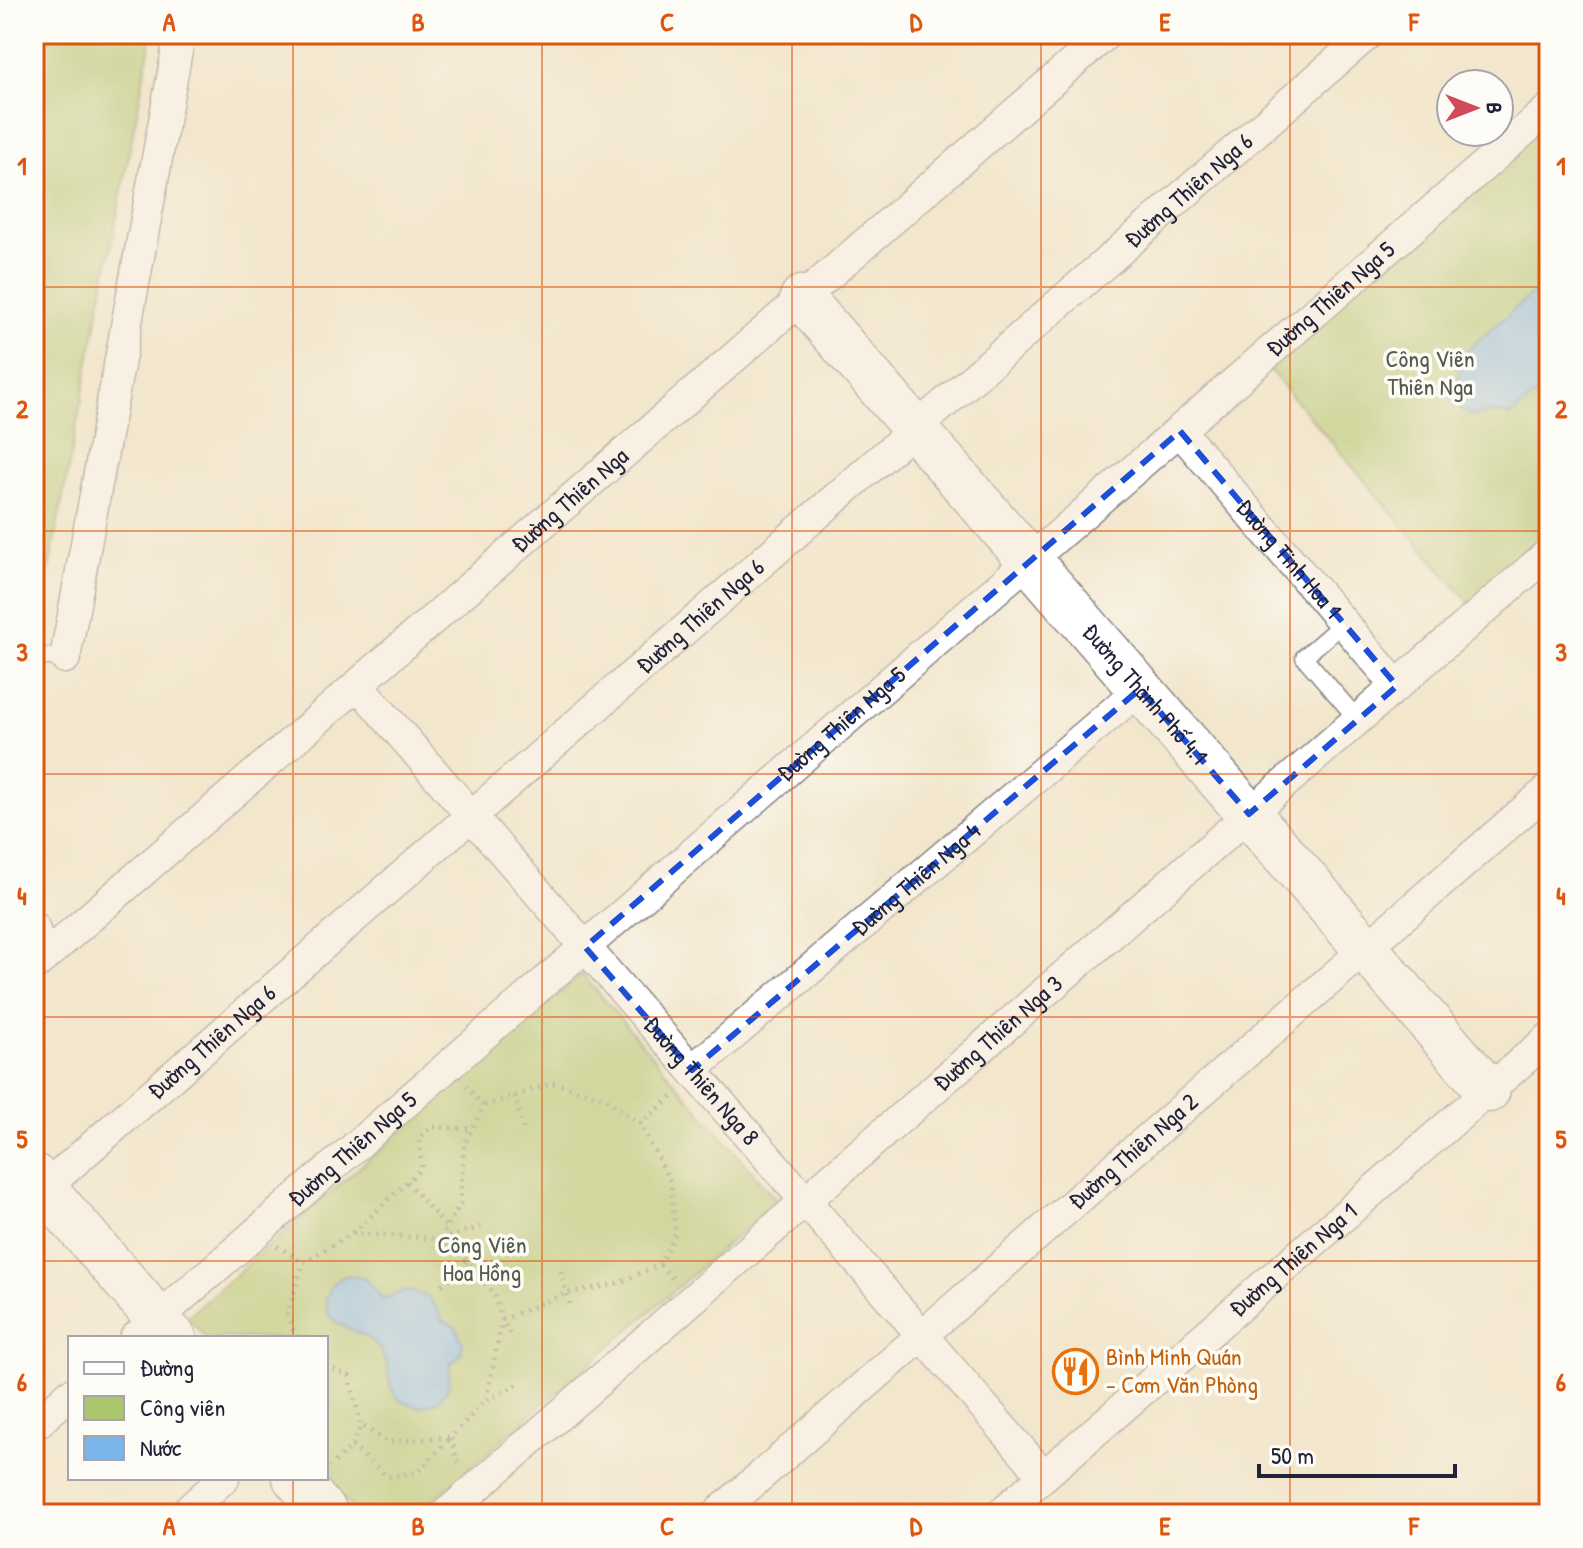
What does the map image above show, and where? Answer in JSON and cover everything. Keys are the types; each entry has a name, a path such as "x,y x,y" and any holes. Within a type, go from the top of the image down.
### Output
{"street":[{"path":"65,658 180,34"},
{"name":"Đường Thiên Nga","path":"38,962 1106,34"},
{"name":"Đường Thiên Nga 6","path":"37,1187 472,816 1368,34"},
{"name":"Đường Thiên Nga 5","path":"156,1332 585,947 1549,109"},
{"name":"Đường Thành Phố 4.1","path":"802,298 1488,1090"},
{"name":"Đường Tinh Hoa 1","path":"1180,431 1397,686"},
{"name":"Đường Thiên Nga 3","path":"446,1514 1549,553"},
{"name":"Đường Thiên Nga 8","path":"358,685 1044,1476"},
{"name":"Đường Thiên Nga 4","path":"695,1073 1140,689"},
{"name":"Đường Thiên Nga 2","path":"717,1514 1549,789"},
{"path":"34,927 38,962"},
{"name":"Đường Thiên Nga 1","path":"1000,1514 1549,1038"},
{"path":"37,1187 156,1332"},
{"path":"34,1426 68,1396"},
{"path":"184,1514 222,1480"},
{"path":"297,1480 326,1514"}],"lane":[{"path":"1343,623 1304,657 1358,720"},
{"path":"34,656 65,658"}],"path":[{"path":"640,1124 695,1073"},
{"path":"440,1239 460,1204 464,1145 484,1106 553,1083 605,1098 640,1124 671,1183 675,1234 660,1265 613,1285 566,1293 502,1320"},
{"path":"515,1096 524,1131"},
{"path":"295,1336 287,1315 303,1263 353,1233 422,1168 419,1138 432,1127 473,1129"},
{"path":"407,1182 447,1228"},
{"path":"353,1233 440,1239 484,1226"},
{"path":"440,1239 468,1261 494,1294 502,1320 512,1337"},
{"path":"442,1285 468,1261"},
{"path":"561,1271 571,1307"},
{"path":"486,1400 502,1320"},
{"path":"328,1367 349,1376 361,1425 352,1446 328,1468"},
{"path":"352,1446 388,1477 418,1472 486,1400 519,1384"},
{"path":"361,1425 387,1442 451,1437"},
{"path":"1530,1514 1549,1497"}],"highlighted area":[{"path":"1180,431 1397,686 1249,814 1140,689 692,1070 585,947"}],"green space":[{"path":"34,34 152,34 34,647"},
{"name":"Công Viên Thiên Nga","path":"1549,109 1549,553 1479,614 1261,360 1504,148 1515,148 1515,139"},
{"name":"Công Viên Hoa Hồng","path":"582,974 777,1201 417,1514 357,1514 328,1480 328,1336 204,1336 187,1317"}],"water":[{"path":"1533,293 1549,297 1549,384 1511,416 1499,413 1469,415 1457,401 1460,373 1457,359"},
{"path":"347,1275 364,1278 383,1299 412,1291 428,1297 442,1320 456,1327 463,1344 460,1356 450,1364 449,1386 437,1402 420,1407 400,1401 391,1388 387,1364 379,1348 367,1337 337,1323 328,1314 326,1298 333,1283"}],"place":[{"name":"Bình Minh Quán - Cơm Văn Phòng","path":"1075,1371"}]}
